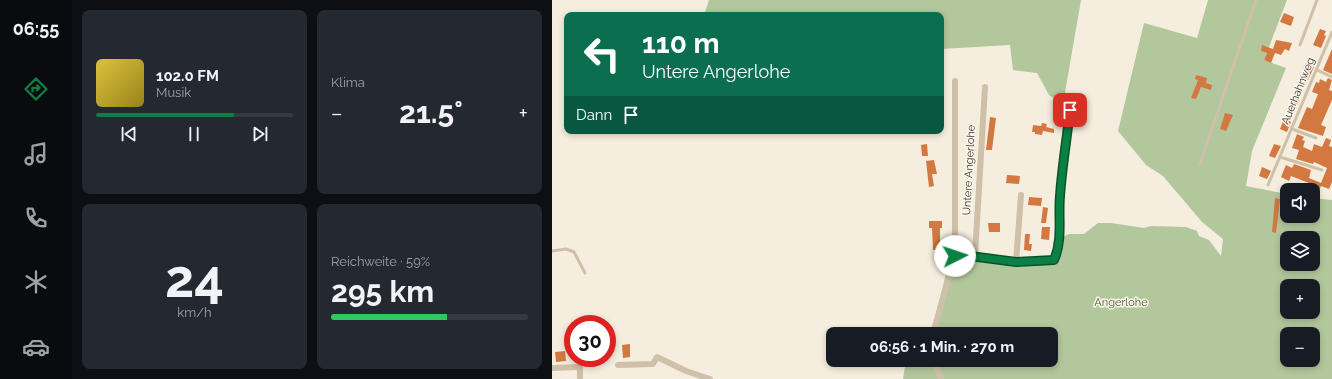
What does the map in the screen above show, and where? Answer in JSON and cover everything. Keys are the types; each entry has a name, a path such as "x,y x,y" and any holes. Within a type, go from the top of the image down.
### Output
{"street":[{"name":"Untere Angerlohe","path":"936,327 952,273 955,254 955,81"},
{"name":"Untere Angerlohe","path":"975,255 985,87"},
{"path":"1016,262 1021,195"},
{"path":"955,254 975,255 1016,262 1054,260"},
{"path":"618,365 653,364 658,357 686,371 710,379"},
{"path":"552,368 580,367 580,379"},
{"path":"937,367 941,379"}],"lane":[{"path":"1200,164 1256,0"},
{"path":"1300,45 1317,0"},
{"name":"Auerhahnweg","path":"1268,185 1332,32"},
{"path":"1317,70 1332,77"},
{"path":"1054,260 1057,253 1060,234 1060,197 1070,110"},
{"path":"1292,129 1316,138"},
{"path":"1280,157 1322,170"},
{"path":"552,251 566,249 574,252 585,273"}],"green space":[{"path":"709,0 1081,0 1063,104 1049,95 1037,73 1013,70 1010,45 944,49 944,12 705,12"},
{"name":"Angerlohe","path":"1208,0 1287,0 1264,60 1286,68 1252,151 1246,186 1280,193 1280,223 1320,223 1320,199 1332,200 1332,379 903,379 905,367 1058,367 1058,327 933,327 951,254 1004,264 1056,261 1063,237 1069,234 1084,234 1098,223 1111,223 1144,228 1151,226 1186,227 1197,231 1199,236 1209,240 1221,256 1223,239 1202,222 1163,176 1146,165 1118,131 1144,23 1197,38"}],"building":[{"path":"1284,13 1294,17 1291,26 1280,22"},
{"path":"1320,29 1326,31 1324,35 1326,36 1321,48 1313,45"},
{"path":"1276,40 1292,43 1289,51 1285,49 1281,55 1275,53 1271,63 1264,60 1267,53 1261,51 1262,45 1273,49"},
{"path":"1332,49 1332,74 1323,70"},
{"path":"1306,63 1314,67 1308,80 1300,76"},
{"path":"1196,75 1207,78 1206,83 1212,85 1211,90 1201,87 1196,99 1191,98 1198,80 1195,79"},
{"path":"1328,78 1332,80 1329,90 1332,91 1332,100 1321,125 1326,127 1323,136 1298,128 1307,107 1312,109 1318,94 1312,92 1316,82 1319,83 1320,79 1326,82"},
{"path":"1293,97 1300,99 1295,110 1289,108"},
{"path":"1225,113 1233,115 1226,131 1220,129"},
{"path":"990,117 996,118 992,150 986,150"},
{"path":"1284,119 1291,122 1287,132 1280,129"},
{"path":"1042,123 1047,124 1046,127 1054,129 1054,133 1043,131 1042,135 1032,132 1033,125 1041,126"},
{"path":"1297,134 1304,137 1302,140 1305,141 1303,147 1312,151 1314,144 1322,147 1326,138 1331,140 1329,146 1332,147 1332,182 1329,189 1321,186 1320,188 1320,183 1309,183 1291,176 1289,181 1281,177 1286,165 1292,168 1294,164 1311,170 1309,178 1321,183 1327,168 1314,162 1313,164 1296,159 1299,150 1292,148"},
{"path":"927,144 928,156 922,156 921,145"},
{"path":"1274,144 1281,146 1275,158 1269,156"},
{"path":"934,160 937,174 932,174 934,186 929,187 926,161"},
{"path":"1262,167 1271,171 1267,179 1259,176"},
{"path":"1007,175 1020,176 1019,184 1006,183"},
{"path":"1029,197 1042,198 1041,206 1028,205"},
{"path":"1275,198 1280,199 1276,233 1272,232"},
{"path":"1043,207 1048,208 1046,223 1041,223"},
{"path":"929,221 942,221 942,228 940,228 940,250 933,250 932,228 929,228"},
{"path":"988,223 1000,223 1000,232 989,232"},
{"path":"1042,227 1050,227 1049,240 1041,239"},
{"path":"1025,234 1030,234 1029,244 1032,244 1031,251 1024,250"},
{"path":"630,344 630,357 623,358 622,345"},
{"path":"564,351 564,361 556,362 555,352"}],"route":[{"path":"955,256 955,254 975,255 1016,262 1054,260 1057,253 1060,234 1060,197 1070,110"}]}
